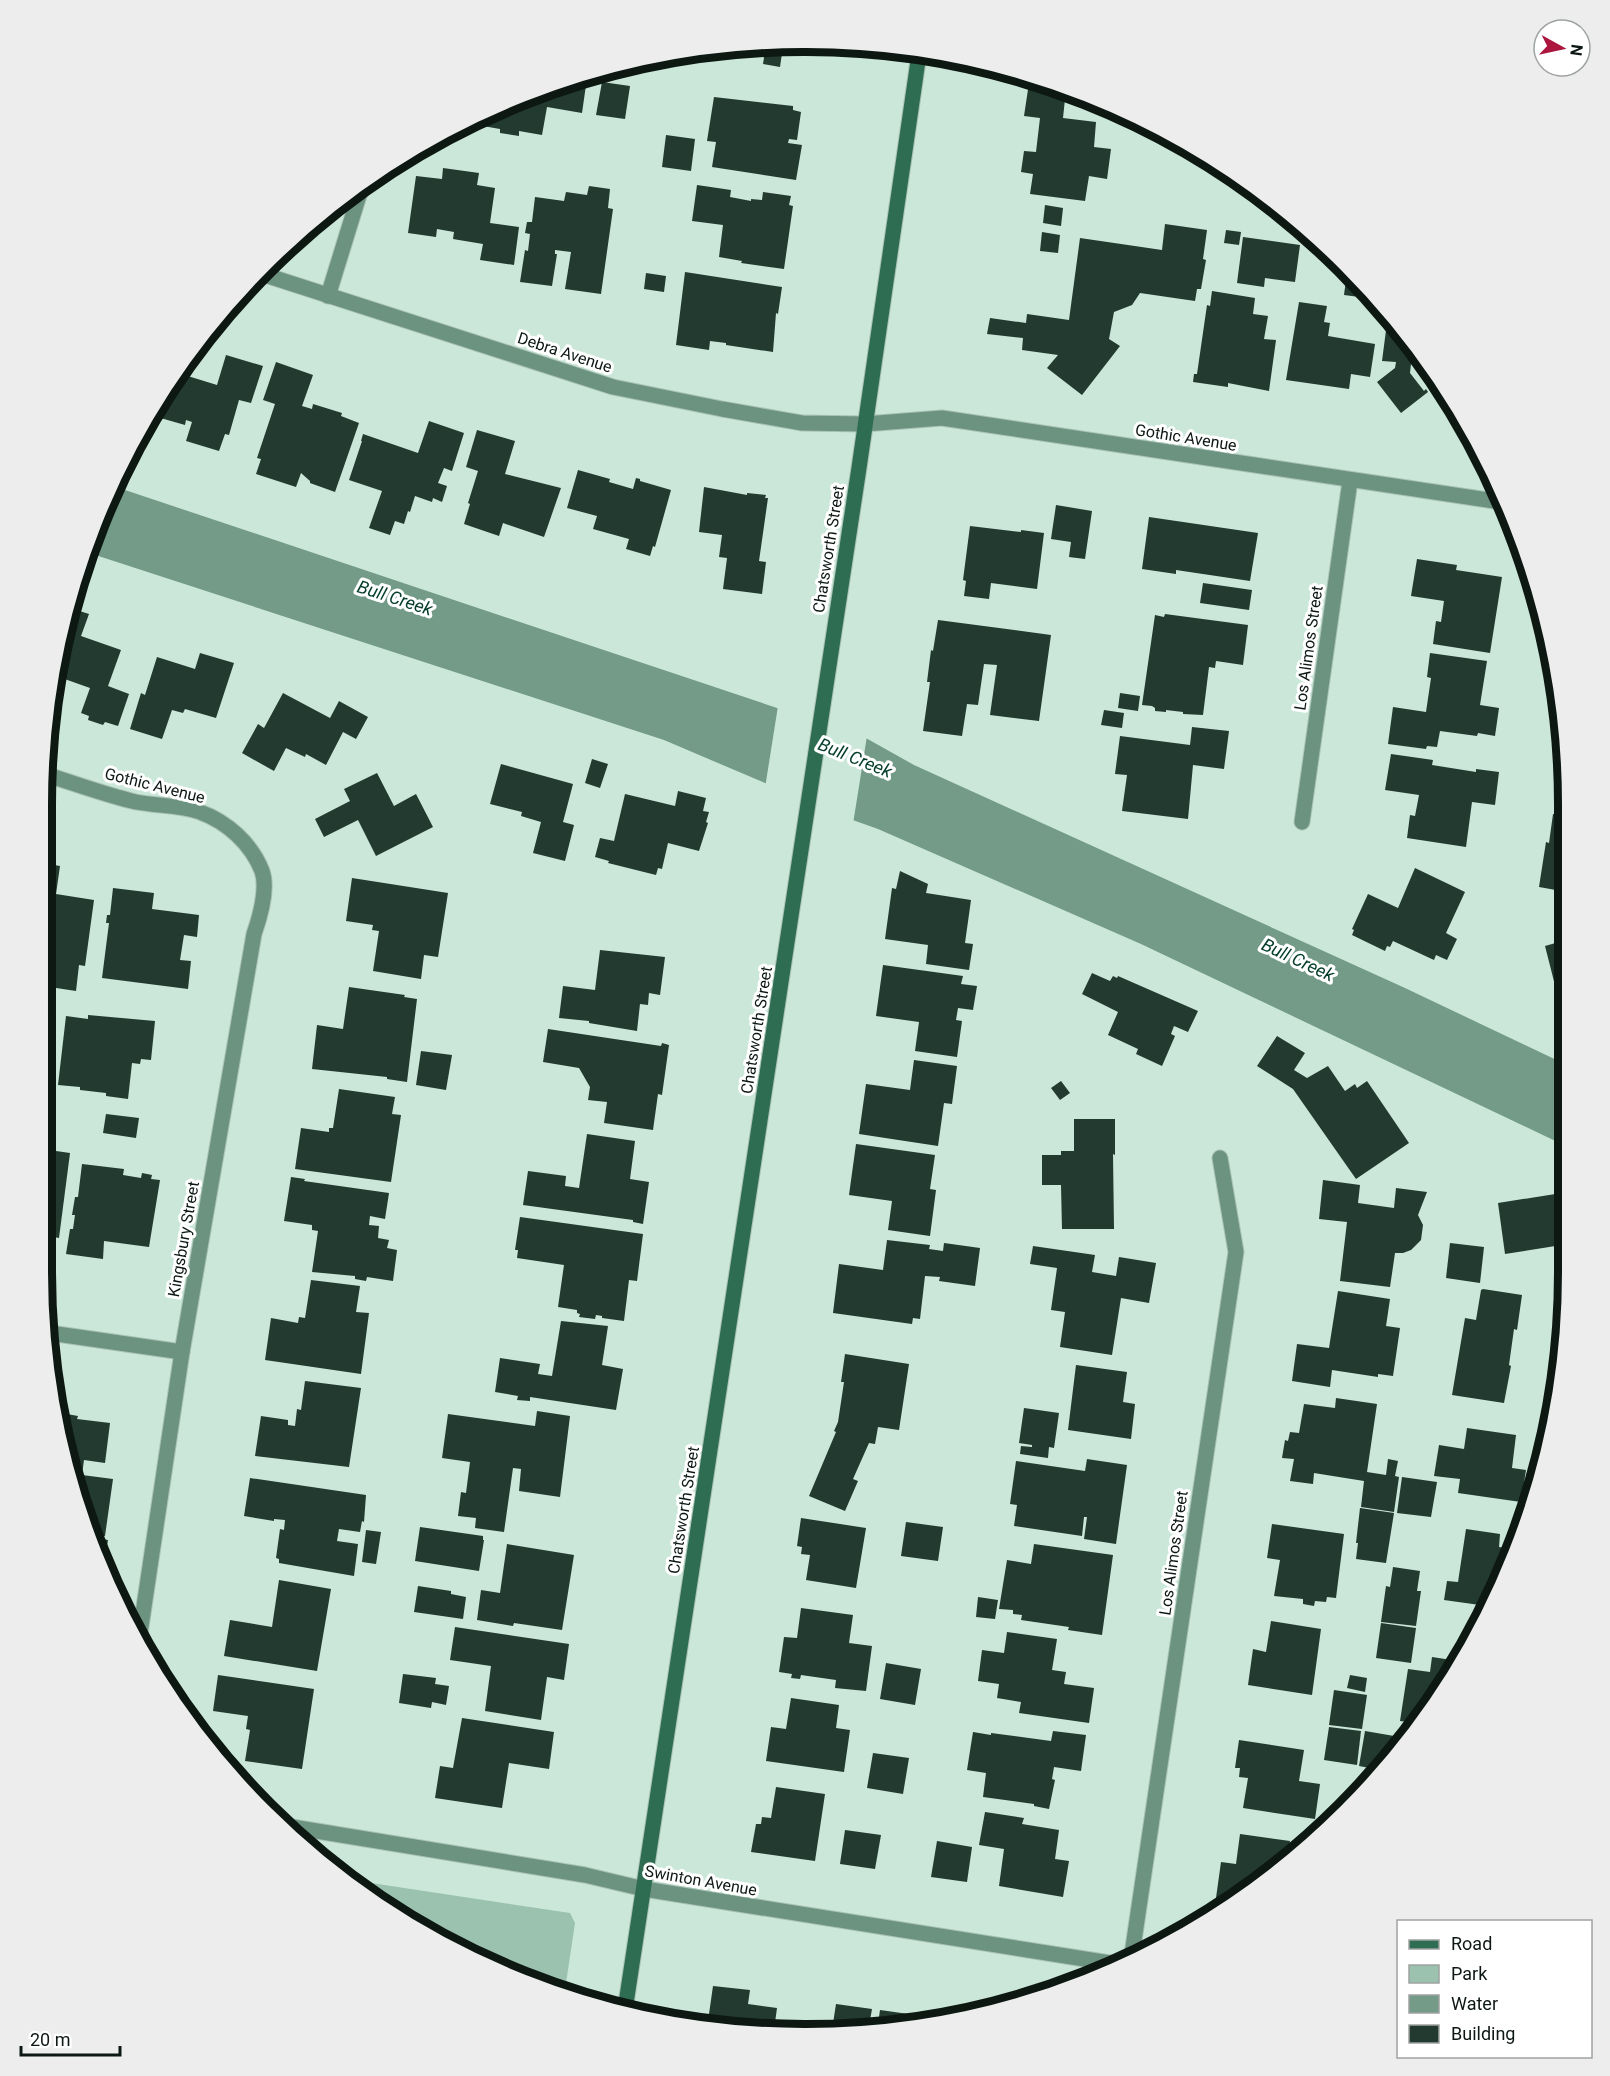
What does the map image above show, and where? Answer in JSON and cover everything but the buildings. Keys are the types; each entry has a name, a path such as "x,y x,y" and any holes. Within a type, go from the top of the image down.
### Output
{"main road":[{"name":"Chatsworth Street","path":"627,2002 918,61"}],"street":[{"path":"328,296 357,200"},
{"name":"Debra Avenue","path":"270,277 613,387 802,423 865,424"},
{"name":"Gothic Avenue","path":"865,424 942,418 1493,501"},
{"name":"Los Alimos Street","path":"1302,822 1350,480"},
{"name":"Gothic Avenue","path":"54,777 137,802 173,806 200,813 228,826 249,848"},
{"name":"Kingsbury Street","path":"141,1625 182,1352 254,934 263,897 262,872 249,848"},
{"name":"Los Alimos Street","path":"1133,1948 1236,1252 1220,1158"},
{"path":"55,1334 182,1352"},
{"name":"Swinton Avenue","path":"300,1828 573,1873 644,1889 1102,1962"}],"green space":[{"path":"367,1882 570,1913 575,1923 566,1985 472,1946 429,1923"}],"water":[{"name":"Bull Creek","path":"122,489 864,737 914,765 1405,988 1558,1061 1558,1142 1141,944 878,829 664,740 95,555"}],"pier":[{"path":"778,706 867,736 853,824 765,788"}]}
